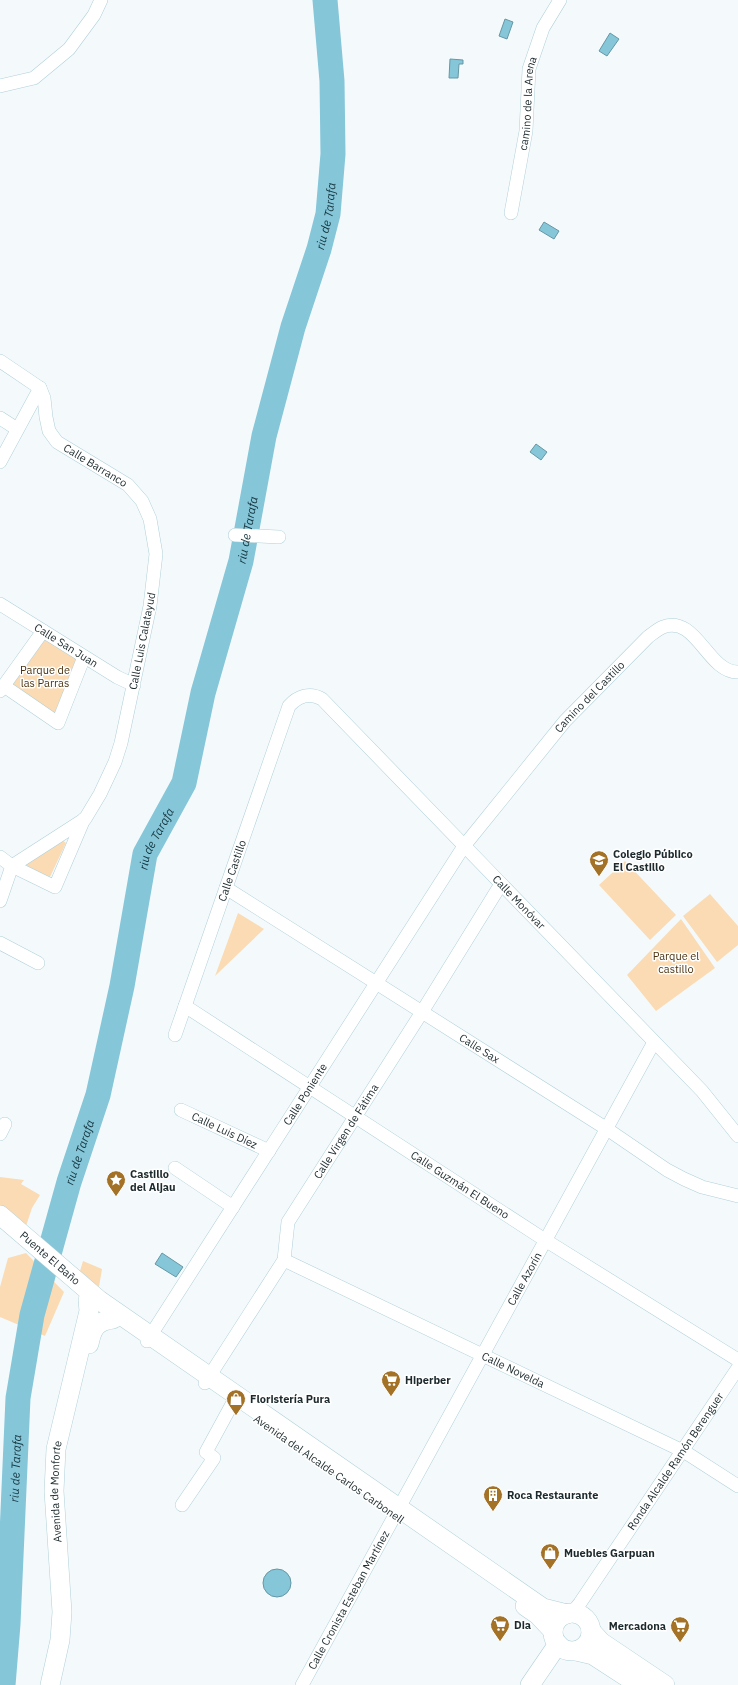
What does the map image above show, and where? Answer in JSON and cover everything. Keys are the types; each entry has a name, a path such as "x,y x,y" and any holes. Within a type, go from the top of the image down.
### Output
{"street":[{"path":"0,86 34,78 69,48 94,15 101,0"},
{"name":"camino de la Arena","path":"511,213 526,131 529,69 543,28 560,0"},
{"path":"0,361 40,388 0,462"},
{"name":"Calle Barranco","path":"40,388 44,398 49,431 57,442 128,485 142,501 150,519"},
{"path":"0,418 17,430"},
{"name":"Calle Luis Calatayud","path":"12,866 55,887 85,819 100,794 115,762 134,685 150,606 156,554 150,519"},
{"path":"236,535 279,537"},
{"name":"Calle San Juan","path":"0,604 117,677 134,685"},
{"name":"Camino del Castillo","path":"464,846 566,721 648,637 664,627 679,626 693,636 721,667 733,672 738,672"},
{"path":"43,631 2,689 58,724 84,657"},
{"name":"Calle Monóvar","path":"288,706 294,700 306,695 315,695 322,699 702,1091 738,1136"},
{"name":"Calle Castillo","path":"175,1035 288,706"},
{"path":"0,901 12,866 85,819"},
{"name":"Calle Poniente","path":"148,1339 464,846"},
{"path":"0,857 12,866"},
{"name":"Calle Virgen de Fátima","path":"207,1380 284,1260 288,1222 422,1012 501,884"},
{"name":"Calle Sax","path":"226,888 607,1129 678,1176 702,1186 738,1196"},
{"path":"0,943 38,963"},
{"name":"Calle Guzmán El Bueno","path":"185,1006 545,1240 738,1360"},
{"name":"Calle Azorín","path":"396,1511 654,1042"},
{"name":"Calle Luis Díez","path":"181,1110 269,1150"},
{"path":"175,1168 233,1207"},
{"name":"Puente El Baño","path":"0,1219 90,1299"},
{"name":"Calle Novelda","path":"284,1260 685,1452 738,1486"},
{"name":"Avenida del Alcalde Carlos Carbonell","path":"90,1299 113,1319 148,1339"},
{"name":"Avenida del Alcalde Carlos Carbonell","path":"90,1299 396,1511 538,1615 555,1638"},
{"name":"Avenida de Monforte","path":"50,1685 60,1640 62,1612 54,1491 56,1449 89,1311 90,1299"},
{"name":"Avenida de Monforte","path":"57,1685 67,1642 69,1614 61,1493 63,1452 90,1338 96,1326 103,1320 113,1319"},
{"name":"Ronda Alcalde Ramón Berenguer","path":"578,1619 738,1368"},
{"name":"Ronda Alcalde Ramón Berenguer","path":"685,1452 738,1380"},
{"path":"182,1505 214,1458 206,1452 235,1399"},
{"name":"Avenida del Alcalde Carlos Carbonell","path":"396,1511 543,1608 578,1619 601,1642 665,1685"},
{"name":"Calle Cronista Esteban Martínez","path":"302,1685 396,1511"},
{"path":"530,1685 555,1638 557,1621 578,1619 587,1643 582,1648 576,1650"},
{"path":"555,1638 567,1650 576,1650 593,1654 639,1685"}],"green space":[{"name":"Parque de las Parras","path":"46,633 80,654 56,719 6,683"},
{"path":"62,840 66,843 49,879 24,864"},
{"path":"625,861 676,915 650,940 599,885"},
{"path":"710,894 738,926 738,945 717,962 683,916"},
{"path":"238,913 264,929 215,976"},
{"name":"Parque el castillo","path":"681,919 715,968 656,1011 627,975"},
{"path":"0,1177 24,1180 21,1184 40,1195 32,1208 24,1232 0,1211"},
{"path":"26,1253 64,1292 45,1336 0,1317 0,1287 8,1258"},
{"path":"83,1261 102,1269 99,1287 80,1271"}],"water":[{"path":"505,19 513,22 507,39 499,36"},
{"path":"610,33 619,39 607,56 599,51"},
{"path":"450,59 463,60 463,64 459,64 458,78 449,78"},
{"path":"544,222 559,231 554,239 539,230"},
{"path":"536,444 547,452 541,460 530,452"},
{"path":"162,1253 183,1267 176,1277 155,1264"},
{"path":"277,1569 287,1573 291,1583 287,1593 277,1597 267,1593 263,1583 267,1573"}],"waterway":[{"name":"riu de Tarafa","path":"3,1685 8,1624 18,1398 32,1315 69,1182 98,1095 122,986 145,854 184,783 203,693 241,561 264,436 293,327 319,249 328,214 333,154 332,81 325,0"}],"place":[{"name":"Colegio Público El Castillo","path":"599,877"},
{"name":"Castillo del Aljau","path":"116,1197"},
{"name":"Hiperber","path":"391,1397"},
{"name":"Floristería Pura","path":"236,1416"},
{"name":"Roca Restaurante","path":"493,1512"},
{"name":"Muebles Garpuan","path":"550,1570"},
{"name":"Dia","path":"500,1642"},
{"name":"Mercadona","path":"680,1643"}]}
